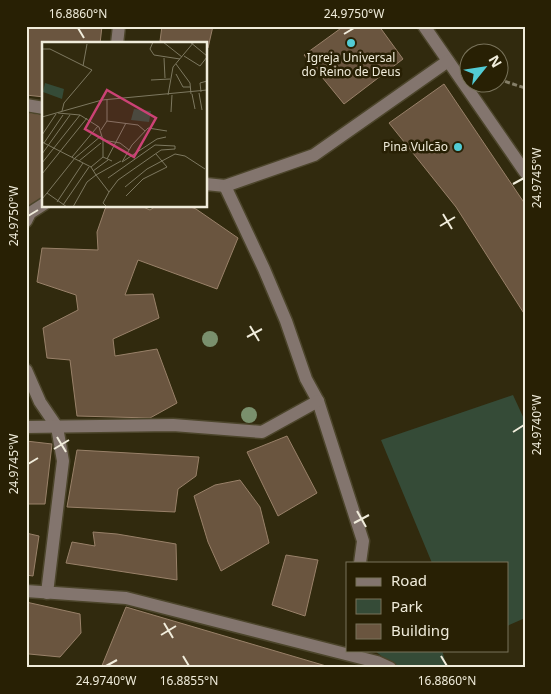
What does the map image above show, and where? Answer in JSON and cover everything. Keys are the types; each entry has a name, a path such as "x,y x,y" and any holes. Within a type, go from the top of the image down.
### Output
{"street":[{"path":"117,42 119,26"},
{"path":"424,26 525,172"},
{"path":"208,184 225,186 314,155 448,61"},
{"path":"26,105 42,108"},
{"path":"225,186 264,269 286,321 306,379 318,402 363,541 360,562"},
{"path":"28,215 42,205"},
{"path":"26,370 40,402 57,428 63,461 47,593"},
{"path":"26,427 173,426 262,432 318,402"},
{"path":"26,590 126,598 346,651"},
{"path":"350,652 390,668"}],"path":[{"path":"508,82 525,88"}],"green space":[{"path":"513,395 525,421 525,618 508,626 508,562 432,562 381,440"},
{"path":"376,652 443,652 447,668 396,668"}],"building":[{"path":"26,26 102,26 100,42 42,42 42,97 26,95"},
{"path":"162,26 213,26 208,48 208,42 160,41"},
{"path":"344,26 379,26 403,59 344,104 304,55"},
{"path":"444,84 525,204 525,315 456,207 389,123"},
{"path":"26,112 42,115 42,199 26,209"},
{"path":"146,208 150,210 153,208 193,208 238,238 217,289 138,260 125,295 153,294 159,318 113,339 115,356 157,349 177,403 150,418 77,416 70,360 47,358 43,328 78,310 76,295 37,282 42,248 98,250 97,232 105,209"},
{"path":"287,436 317,493 278,516 247,452"},
{"path":"26,441 52,444 45,504 26,504"},
{"path":"77,450 199,457 196,476 178,489 175,512 67,507"},
{"path":"240,480 260,507 269,543 221,571 208,542 194,496 215,485"},
{"path":"93,532 176,544 177,580 66,563 72,542 95,546"},
{"path":"26,533 39,536 33,576 26,575"},
{"path":"286,555 318,560 305,616 272,605"},
{"path":"26,602 80,614 81,633 60,657 29,654 26,652"},
{"path":"126,607 333,668 101,668"}],"place":[{"name":"Igreja Universal do Reino de Deus","path":"351,43"},
{"name":"Pina Vulcão","path":"458,147"}]}
